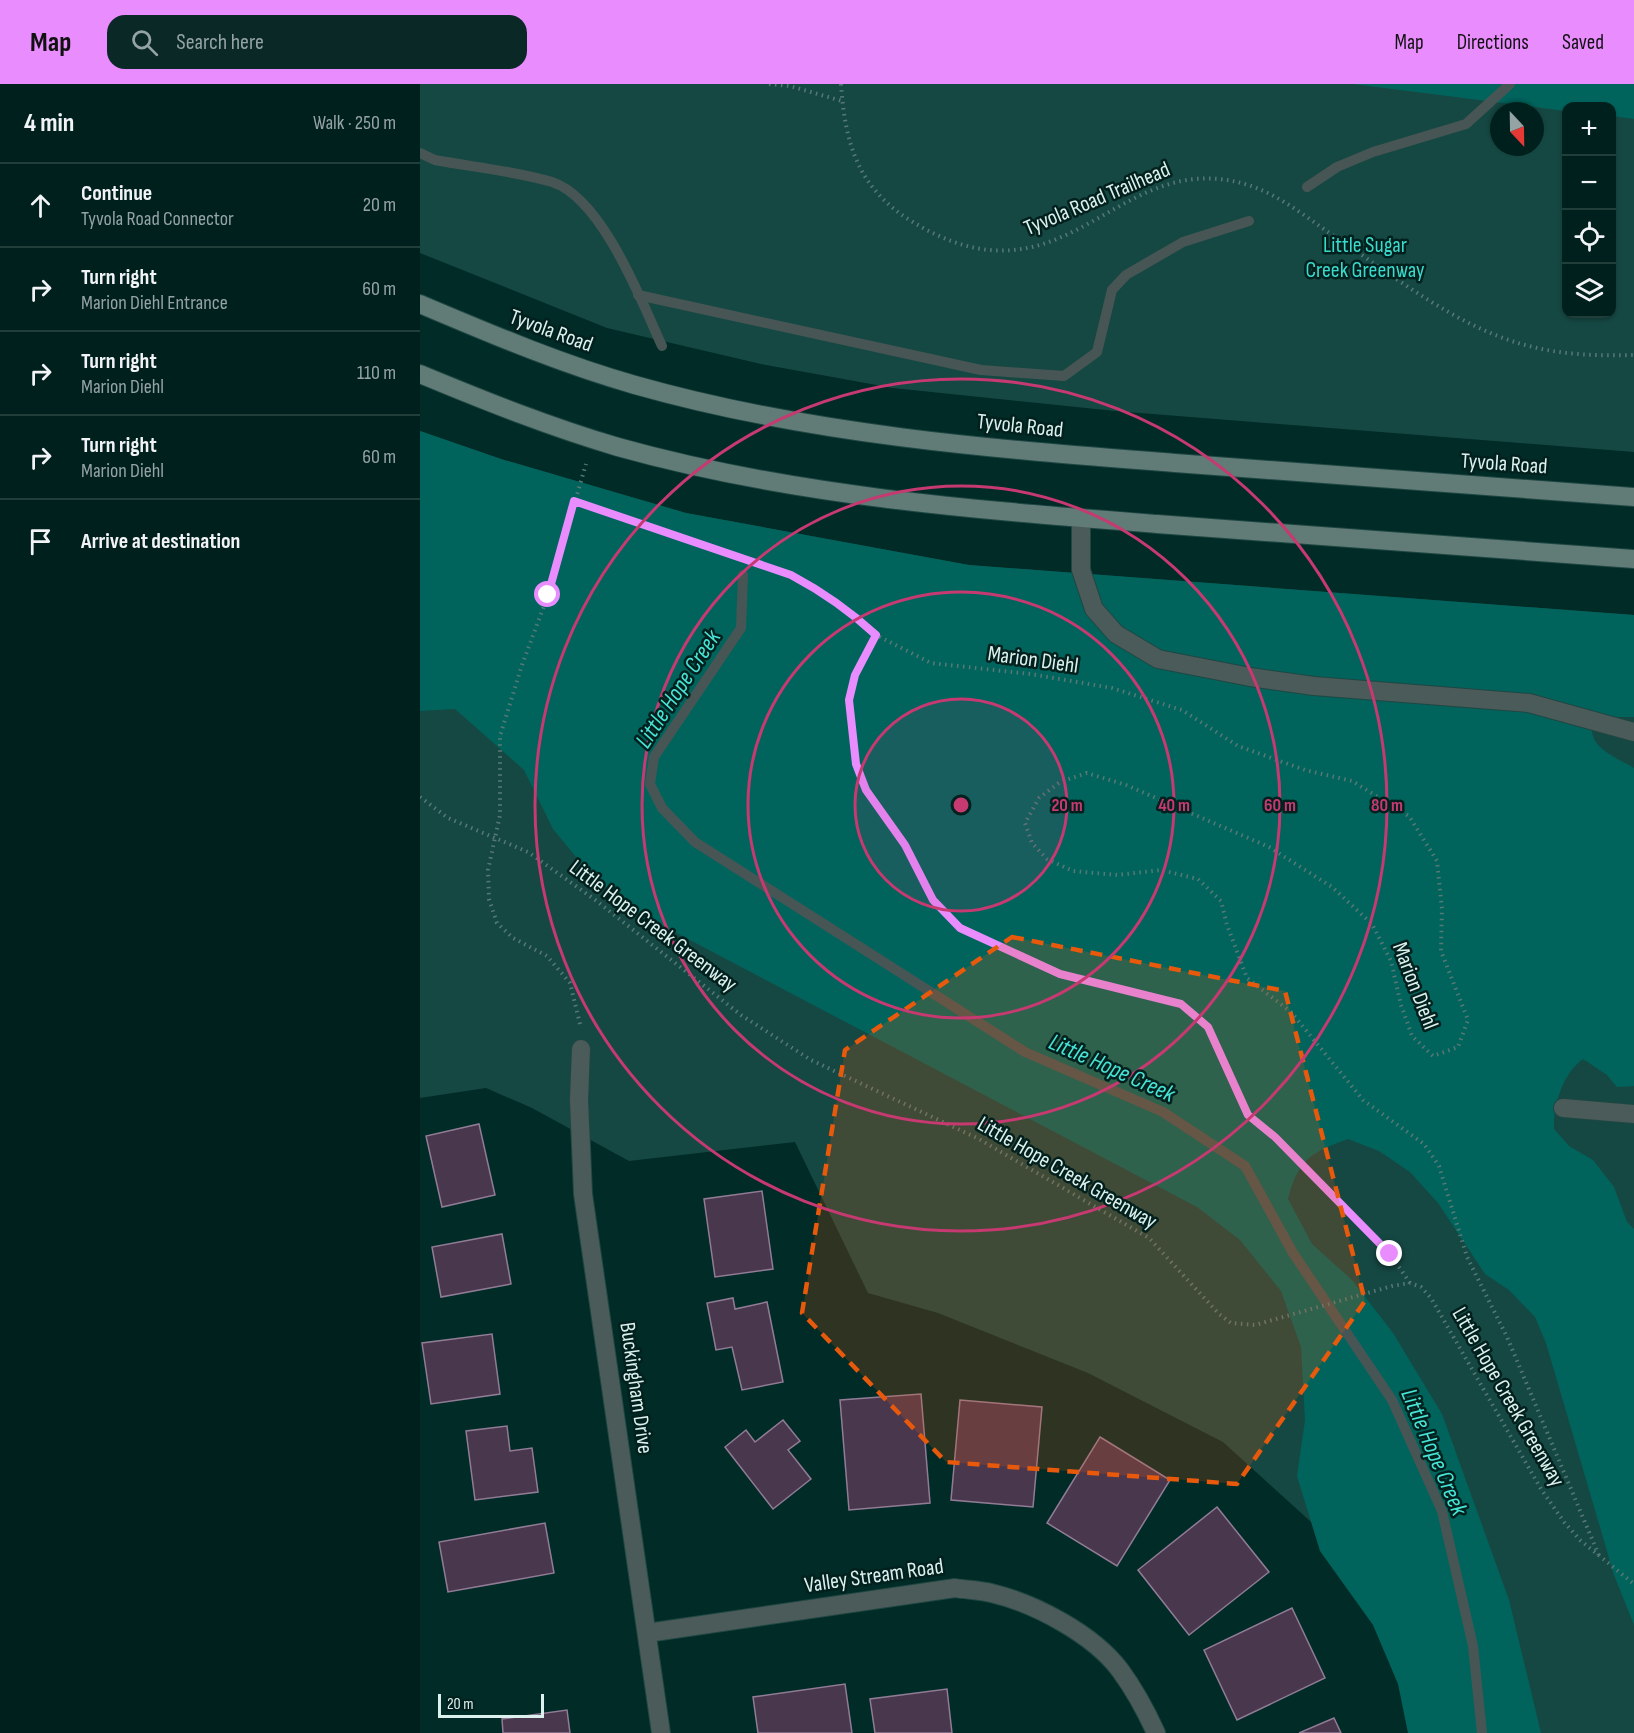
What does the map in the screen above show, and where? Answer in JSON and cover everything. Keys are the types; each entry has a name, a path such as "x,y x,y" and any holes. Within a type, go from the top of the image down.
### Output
{"main road":[{"name":"Tyvola Road","path":"420,304 534,352 635,385 817,425 932,441 1075,456 1634,497"},
{"path":"420,374 512,412 608,443 726,472 908,501 1081,518 1634,559"}],"street":[{"path":"1081,518 1081,570 1094,609 1116,634 1158,659 1250,677 1314,686 1529,703 1634,732"},
{"name":"Buckingham Drive","path":"581,1049 583,1194 661,1733"},
{"path":"1563,1108 1634,1114"},
{"name":"Valley Stream Road","path":"647,1633 955,1588 992,1593 1039,1610 1082,1635 1118,1668 1143,1706 1156,1733"}],"path":[{"path":"769,84 790,86 842,101"},
{"name":"Tyvola Road Trailhead","path":"841,84 842,101 854,157 868,184 904,216 941,238 959,245 999,252 1039,246 1074,232 1139,196 1166,184 1197,178 1232,180 1268,193 1435,302 1496,335 1523,345 1560,353 1599,356 1634,354"},
{"path":"581,1049 579,1018 570,982 547,956 513,938 497,923 489,899 488,870 497,837 501,790 500,736 522,665 548,595 586,463"},
{"path":"574,501 791,575 824,593 852,613 876,635 855,675 849,700 856,764 866,790 905,845 933,900 960,928 1060,974 1181,1004 1208,1027 1248,1115 1275,1137 1390,1254 1410,1283"},
{"name":"Marion Diehl","path":"876,635 931,663 1030,674 1112,688 1182,710 1238,746 1305,770 1352,781 1409,816 1437,861 1442,909 1442,951 1468,1020 1458,1047 1432,1056 1413,1036 1391,962 1372,924 1332,887 1269,847 1126,785 1087,773 1060,782 1039,798 1025,823 1032,843 1047,859 1073,871 1117,875 1161,870 1198,879 1221,901 1227,925 1247,978 1291,1012 1364,1100 1424,1144 1439,1166 1467,1257 1533,1396 1600,1558"},
{"name":"Little Hope Creek Greenway","path":"420,797 448,818 528,852 594,899 751,1022 811,1060 977,1138 1149,1238 1219,1314 1231,1323 1255,1324 1392,1286 1410,1283 1421,1287 1431,1298 1547,1498 1569,1528 1600,1558 1634,1584"}],"highlighted area":[{"path":"1012,937 1285,991 1365,1301 1237,1484 946,1462 802,1313 845,1050"}],"green space":[{"name":"Little Sugar Creek Greenway","path":"420,84 1466,84 1603,102 1562,102 1562,318 1616,318 1616,104 1634,106 1634,452 1115,411 893,388 761,364 607,328 420,253"},
{"path":"420,431 501,459 686,513 969,565 1634,615 1634,1733 1439,1733 1342,1550 1223,1442 1088,1373 938,1313 868,1293 795,1142 629,1161 532,1108 486,1088 420,1098"}],"shaded area":[{"path":"1353,84 1634,84 1634,119 1616,117 1616,102 1562,102 1562,110 1544,108 1544,102 1495,102"},
{"path":"420,431 501,459 686,513 969,565 1634,615 1634,717 1612,717 1592,727 1595,741 1600,747 1634,768 1634,1086 1617,1087 1607,1075 1583,1059 1570,1072 1561,1090 1555,1110 1554,1129 1569,1146 1593,1160 1614,1187 1627,1222 1634,1229 1634,1625 1614,1575 1546,1343 1535,1317 1509,1290 1485,1274 1438,1203 1410,1172 1379,1151 1348,1139 1324,1148 1315,1153 1302,1166 1296,1175 1288,1199 1312,1244 1352,1280 1393,1333 1442,1414 1509,1600 1541,1733 1408,1733 1398,1684 1373,1625 1320,1551 1297,1476 1305,1420 1301,1347 1281,1291 1240,1240 1197,1207 631,909 585,868 553,829 524,770 455,709 420,711"}],"building":[{"path":"479,1124 495,1195 442,1207 426,1136"},
{"path":"762,1191 773,1269 715,1277 704,1199"},
{"path":"502,1234 511,1284 441,1297 432,1247"},
{"path":"733,1298 735,1309 767,1302 783,1382 742,1390 732,1347 716,1350 707,1303"},
{"path":"492,1334 500,1394 431,1404 422,1343"},
{"path":"921,1394 930,1503 849,1510 840,1400"},
{"path":"960,1400 1042,1407 1033,1507 951,1500"},
{"path":"783,1420 800,1441 788,1450 811,1479 773,1509 725,1447 746,1430 755,1442"},
{"path":"507,1426 510,1451 532,1448 538,1492 475,1500 466,1431"},
{"path":"1100,1437 1170,1480 1117,1566 1047,1523"},
{"path":"1217,1507 1269,1572 1189,1635 1138,1570"},
{"path":"545,1523 554,1573 448,1592 439,1542"},
{"path":"1292,1608 1325,1678 1237,1720 1204,1650"},
{"path":"845,1684 852,1733 758,1733 753,1697"},
{"path":"947,1689 952,1733 875,1733 870,1699"},
{"path":"567,1710 570,1733 503,1733 502,1719"},
{"path":"1334,1718 1341,1733 1299,1733"}],"waterway":[{"path":"1307,187 1337,167 1373,152 1466,124 1510,84"},
{"name":"Little Hope Creek","path":"420,153 435,160 538,178 552,182 570,192 587,208 618,253 662,346"},
{"path":"638,295 981,370 1064,376 1097,352 1112,290 1126,275 1183,242 1249,221"},
{"name":"Little Hope Creek","path":"743,575 741,628 654,757 650,784 662,808 695,842 1025,1052 1163,1112 1245,1166 1293,1253 1392,1400 1442,1511 1473,1646 1482,1733"}],"route":[{"path":"548,595 574,501 712,546 791,575 824,593 852,613 876,635 855,675 849,700 856,764 866,790 905,845 933,900 960,928 1060,974 1181,1004 1208,1027 1248,1115 1275,1137 1390,1254"}]}
